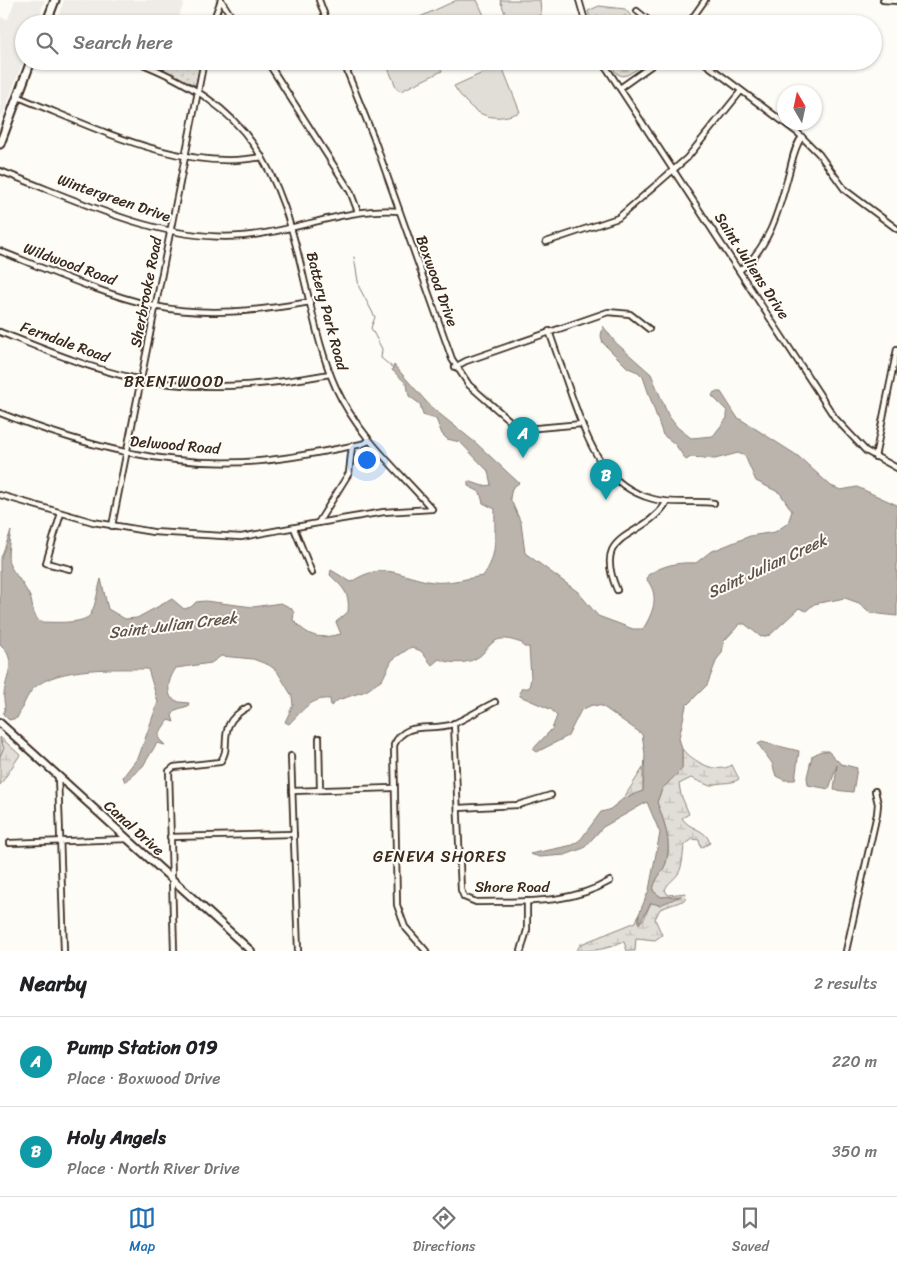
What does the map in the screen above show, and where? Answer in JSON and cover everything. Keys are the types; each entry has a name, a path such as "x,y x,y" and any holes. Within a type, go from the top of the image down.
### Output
{"main road":[{"path":"49,15 54,0"},
{"path":"0,144 28,70"},
{"name":"Canal Drive","path":"0,724 251,951"}],"street":[{"path":"215,15 221,0"},
{"path":"221,0 230,15"},
{"path":"319,0 325,15"},
{"path":"579,0 583,15"},
{"path":"694,15 705,0"},
{"path":"883,0 897,1"},
{"path":"637,11 642,15"},
{"name":"Battery Park Road","path":"156,70 197,92 238,126 262,157 282,197 292,227 330,374 352,419 369,441 432,509 384,512 318,523"},
{"name":"Sherbrooke Road","path":"112,526 202,70"},
{"path":"273,70 350,190 358,212"},
{"name":"Boxwood Drive","path":"346,70 455,367 470,385 517,427 526,429 582,424"},
{"name":"Saint Juliens Drive","path":"608,70 835,418 866,451 897,468"},
{"path":"620,88 645,70"},
{"path":"714,70 802,137 819,154 845,190 897,229"},
{"path":"546,242 618,218 674,170 705,138 741,91"},
{"path":"18,97 122,137 184,158 221,161 262,157"},
{"path":"740,270 753,260 764,245 786,186 796,148 802,137"},
{"name":"Wintergreen Drive","path":"0,171 139,223 170,231 227,237 267,233 358,212 399,211"},
{"name":"Wildwood Road","path":"0,252 105,291 156,306 227,311 310,302"},
{"path":"455,367 601,313 614,311 635,316 650,329"},
{"name":"Ferndale Road","path":"0,332 94,367 142,380 186,385 243,386 330,374"},
{"path":"549,332 594,453 612,477 641,495 667,502 714,503"},
{"path":"875,457 897,349"},
{"name":"Delwood Road","path":"0,413 72,439 126,453 176,460 226,462 282,458 352,446"},
{"path":"0,495 112,526 153,532 233,538 260,535 318,523 349,473 352,446 369,441"},
{"path":"617,590 609,570 611,550 619,541 656,517 667,502"},
{"path":"61,513 46,563 70,569"},
{"path":"294,528 312,574"},
{"path":"426,951 405,927 398,912 392,751 398,737 414,728 454,723 495,702"},
{"path":"174,951 169,771 174,767 222,760 229,723 240,711 248,707"},
{"name":"Shore Road","path":"454,723 461,890 464,897 476,902 569,898 610,881"},
{"path":"319,738 320,790"},
{"path":"291,756 298,951"},
{"path":"58,776 64,951"},
{"path":"292,791 393,788"},
{"path":"846,951 878,814 875,791"},
{"path":"458,808 518,805 552,795"},
{"path":"170,838 294,834"},
{"path":"10,843 128,839"},
{"path":"521,951 527,930 527,901"}],"shaded area":[{"path":"15,0 45,0 40,15 15,15 15,70 20,70 1,119 0,17 8,19"},
{"path":"64,0 185,0 179,15 59,15"}],"green space":[{"path":"457,0 477,0 484,15 424,15"},
{"path":"500,0 540,0 541,15 506,15"},
{"path":"599,6 625,9 630,15 589,15 588,11"},
{"path":"161,70 199,70 196,84 192,85"},
{"path":"389,70 442,71 401,91 397,89"},
{"path":"489,70 503,70 520,112 499,117 490,117 482,114 474,110 467,103 454,86"},
{"path":"614,70 636,70 622,76"},
{"path":"0,737 20,755 0,785"},
{"path":"682,749 692,758 705,765 725,768 732,765 739,779 710,786 691,778 679,784 681,795 689,814 682,818 689,825 705,834 710,843 701,848 699,840 693,839 684,845 680,871 665,890 668,895 686,893 685,900 660,909 655,919 662,935 655,940 636,938 635,951 627,951 624,942 599,949 576,951 581,944 636,922 639,914 639,923 644,919 651,902 679,897 661,897 653,891 668,855 668,839 657,802 662,789 682,769"},
{"path":"643,768 643,791 623,799"}],"water":[{"name":"Saint Julian Creek","path":"603,326 615,342 651,374 668,415 677,427 691,438 713,436 727,418 727,411 712,396 714,392 721,392 737,417 798,456 831,486 841,490 857,487 897,505 897,616 871,613 859,603 845,598 814,604 806,611 799,608 770,635 761,637 745,624 740,624 724,641 722,653 717,659 707,685 686,706 679,738 682,749 682,769 662,789 657,802 668,839 668,855 653,891 661,897 681,896 660,905 651,903 639,924 639,914 649,890 660,833 647,802 603,827 584,848 565,855 540,857 530,854 573,845 581,839 601,812 609,810 623,799 643,791 645,754 642,734 602,706 592,705 581,710 568,736 537,752 533,749 552,729 557,716 552,710 520,696 519,693 522,688 529,688 531,678 529,647 524,647 522,643 502,639 495,641 481,655 471,661 454,663 439,659 432,665 421,651 411,647 392,660 382,680 366,691 338,700 331,706 330,699 317,700 302,710 289,724 285,722 293,705 292,696 277,671 269,665 253,659 221,656 211,663 176,668 169,682 171,698 179,702 189,703 188,706 175,710 172,716 174,722 168,720 159,733 159,739 165,745 157,743 143,766 125,782 123,777 139,756 158,702 148,669 89,670 58,676 45,681 31,691 17,718 9,720 3,714 5,709 4,694 10,662 0,644 0,560 11,531 8,554 10,566 28,593 34,614 40,622 67,622 87,618 93,610 101,579 108,609 125,619 137,618 172,599 184,609 191,607 196,602 205,601 253,607 281,603 291,608 294,613 293,620 304,630 320,637 341,634 336,622 348,612 347,595 330,575 331,570 351,582 363,575 383,571 433,582 451,582 483,576 494,552 495,509 483,503 480,492 468,486 468,481 483,486 491,485 488,471 460,442 447,439 442,434 436,419 423,415 420,404 409,396 407,384 392,370 394,365 431,407 477,444 519,483 512,488 510,498 521,523 525,553 578,592 598,616 633,629 643,629 650,617 654,604 653,592 647,580 648,575 671,565 696,563 710,552 750,536 775,532 788,523 792,511 780,493 756,481 745,456 738,453 715,459 691,457 686,460 675,444 663,435 643,377 638,372 628,368 603,343 601,336"},
{"path":"762,742 799,751 795,780 784,780 776,776 772,763 758,744"},
{"path":"821,751 828,751 841,764 857,768 853,792 834,790 837,765 829,789 808,785 807,777 812,756"}],"waterway":[{"path":"354,257 359,287 375,317 371,328 382,349 381,358 393,368"},
{"path":"0,739 4,748 0,756"}],"place":[{"name":"Pump Station 019","path":"523,458"},
{"name":"Holy Angels","path":"606,500"}],"district":[{"name":"BRENTWOOD","path":"174,381"},
{"name":"GENEVA SHORES","path":"440,856"}]}
